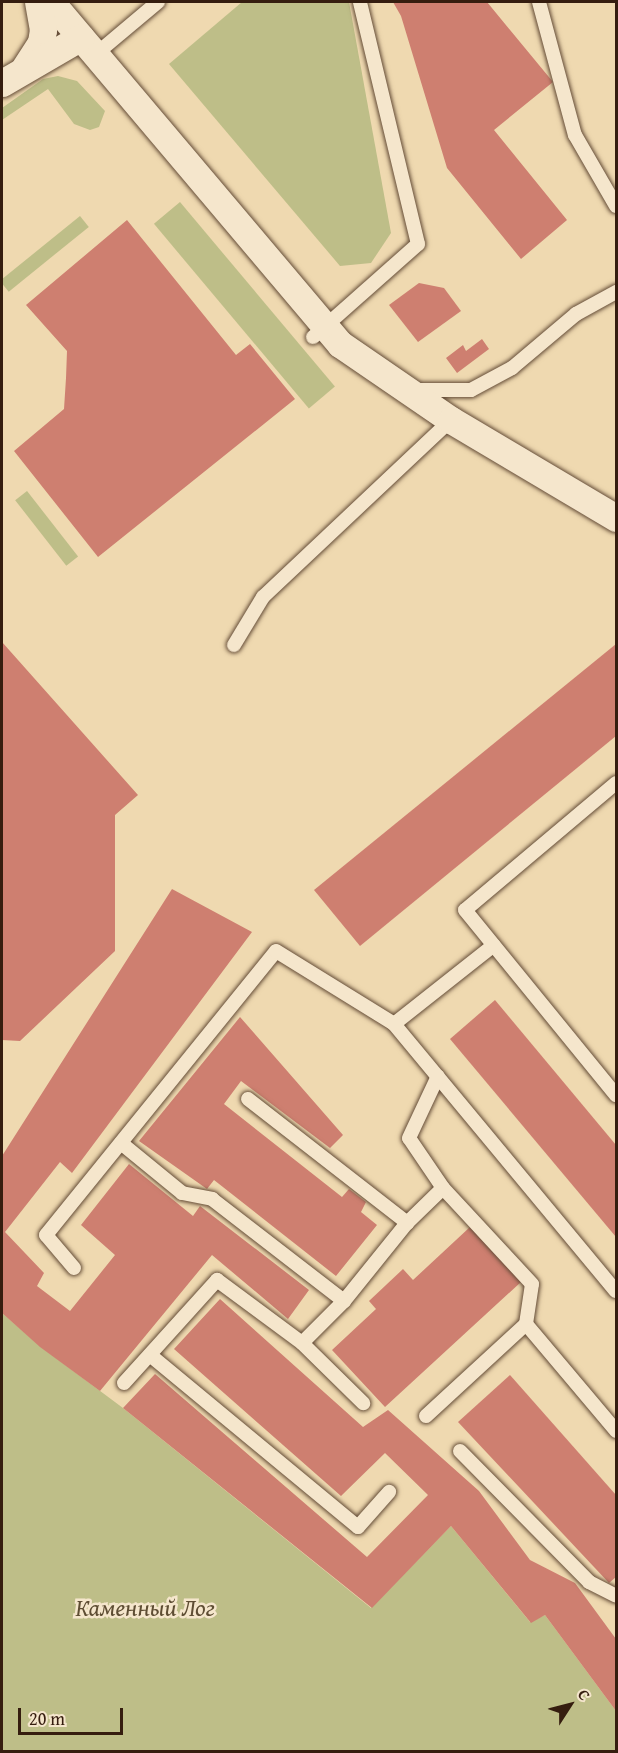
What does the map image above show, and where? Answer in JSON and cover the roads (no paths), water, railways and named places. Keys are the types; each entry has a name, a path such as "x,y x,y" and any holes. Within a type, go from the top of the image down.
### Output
{"street":[{"path":"12,77 41,42 43,30 38,2"},
{"path":"51,2 319,332 410,390 451,420 616,518"},
{"path":"12,77 88,45"}],"lane":[{"path":"88,45 158,2"},
{"path":"319,332 418,244 360,2"},
{"path":"539,2 575,135 616,206"},
{"path":"410,390 471,390 512,368 576,314 616,292"},
{"path":"234,645 263,597 451,420"},
{"path":"616,783 465,910 616,1095"},
{"path":"394,1024 494,945"},
{"path":"74,1268 46,1235 276,951 394,1024 616,1291"},
{"path":"426,1416 526,1324 532,1284 442,1188 409,1138 438,1076"},
{"path":"248,1099 407,1223"},
{"path":"121,1143 182,1193 212,1199 344,1301"},
{"path":"302,1343 344,1301 407,1223 442,1188"},
{"path":"124,1383 217,1280 302,1343 363,1403"},
{"path":"526,1324 616,1431"},
{"path":"150,1355 358,1527 389,1492"},
{"path":"460,1451 589,1582 616,1596"}],"park label":[{"name":"Каменный Лог","path":"145,1608"}]}
